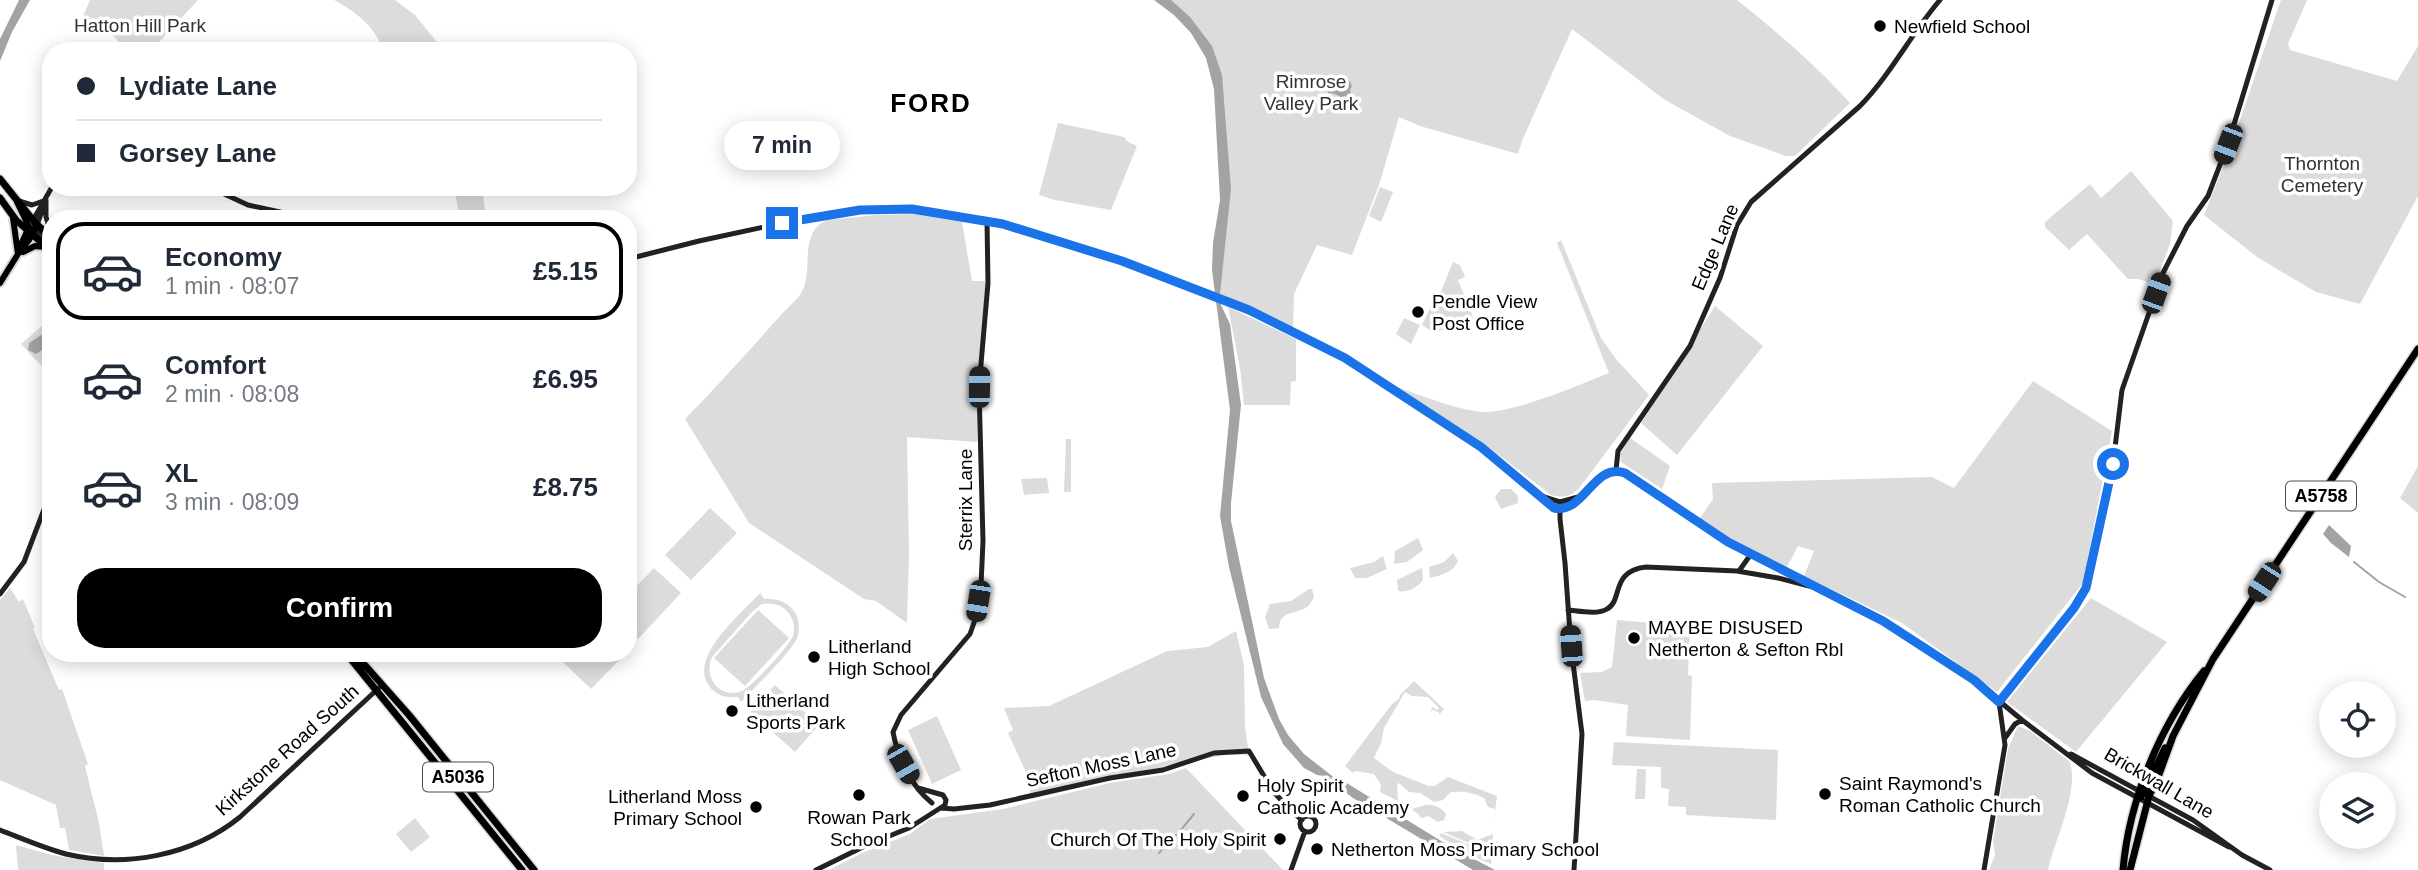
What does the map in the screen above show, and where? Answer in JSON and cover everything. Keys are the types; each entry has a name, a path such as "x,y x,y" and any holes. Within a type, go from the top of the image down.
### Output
{"highway":[{"path":"0,179 42,239"},
{"path":"0,198 12,215 42,231"},
{"name":"A5758","path":"2123,870 2129,832 2172,720 2418,349"},
{"name":"A5758","path":"2130,870 2143,796 2160,757 2213,659"},
{"name":"A5036","path":"355,662 534,870"},
{"name":"A5036","path":"361,662 407,732 523,870"}],"main road":[{"path":"12,215 18,254"},
{"path":"0,283 32,227"},
{"path":"18,254 35,246 42,247"}],"street":[{"name":"Edge Lane","path":"1616,470 1618,451 1690,346 1720,278 1737,225 1751,202 1876,89 1915,31 1940,0"},
{"path":"1984,870 2005,739 1999,702 2074,608 2086,588 2113,464 2122,390 2163,273 2187,226 2208,196 2218,170 2272,0"},
{"path":"32,227 48,196"},
{"path":"228,196 248,205 271,210"},
{"path":"16,200 32,205 46,200"},
{"path":"46,200 46,210"},
{"path":"637,258 806,218 860,210 912,209 987,221 1037,233 1110,256 1225,300 1345,358 1481,447 1551,506 1559,509 1573,505 1602,476 1616,470 1636,479 1719,536 1819,588"},
{"name":"Sterrix Lane","path":"932,803 920,793 898,752 893,732 895,724 970,634 976,617 981,585 983,504 979,387 988,283 987,221"},
{"path":"1538,494 1560,502 1583,495"},
{"path":"1560,502 1582,739 1574,870"},
{"path":"0,594 24,562 42,515"},
{"path":"1737,571 1743,568 1751,554"},
{"path":"1568,610 1605,611 1611,607 1619,584 1628,573 1639,568 1737,571 1819,588"},
{"name":"Brickwall Lane","path":"1819,588 1887,624 1974,680 2022,720 2068,753 2083,759 2270,870"},
{"name":"Kirkstone Road South","path":"0,830 68,854 104,860 178,850 211,837 240,817 379,687"},
{"path":"2005,739 2015,724 2022,720"},
{"name":"Sefton Moss Lane","path":"940,808 990,805 1110,778 1163,770 1214,753 1250,751 1273,791 1302,820"},
{"path":"918,788 943,796 946,801 959,808"},
{"path":"926,816 938,794"},
{"path":"816,870 909,828 940,808 946,801"},
{"path":"932,803 940,808"},
{"path":"1310,816 1316,820 1314,830 1305,831 1301,826 1302,820 1310,816"},
{"path":"1291,870 1305,831"}],"green space":[{"name":"Hatton Hill Park","path":"90,0 198,0 159,42 119,42 107,30 81,21"},
{"path":"334,0 395,0 415,15 437,42 380,42 364,21"},
{"name":"Rimrose Valley Park","path":"1163,0 1737,0 1795,49 1850,103 1795,156 1786,156 1730,136 1665,100 1572,29 1518,154 1420,126 1399,117 1379,185 1352,255 1317,245 1294,294 1293,333 1217,292 1220,96 1205,44"},
{"name":"Thornton Cemetery","path":"2281,0 2307,0 2288,44 2290,50 2397,81 2418,46 2418,196 2360,304 2316,292 2257,257 2204,215 2230,149"},
{"path":"1058,123 1124,137 1137,146 1111,210 1039,195"},
{"path":"2131,171 2173,221 2170,244 2155,284 2128,279 2087,234 2069,250 2045,227 2045,222 2090,184 2101,198"},
{"path":"1380,187 1393,192 1381,222 1369,216"},
{"path":"456,196 483,196 485,210 458,210"},
{"path":"915,214 962,222 972,281 986,281 978,370 977,442 907,437 907,623 876,601 864,599 749,523 685,419 800,295 806,278 810,240 819,225 827,220"},
{"path":"1561,240 1601,338 1649,395 1580,487 1570,495 1563,496 1551,495 1491,449 1397,387 1452,406 1485,412 1530,403 1609,373 1557,243"},
{"path":"1453,262 1460,265 1465,277 1458,280 1473,317 1434,333 1422,325 1432,304 1436,303"},
{"path":"1715,306 1763,346 1677,455 1641,423"},
{"path":"1228,307 1296,339 1296,381 1291,382 1290,405 1244,405"},
{"path":"1404,318 1420,325 1411,344 1396,334"},
{"path":"42,326 42,366 21,344"},
{"path":"2033,381 2112,431 2083,583 1997,692 1902,623 1804,576 1814,551 1798,546 1786,569 1739,544 1700,518 1713,499 1712,483 1932,477 1954,488"},
{"path":"1630,438 1670,466 1662,489 1621,462 1620,454"},
{"path":"1066,439 1071,439 1071,492 1064,492"},
{"path":"2418,466 2418,513 2400,498"},
{"path":"1047,478 1049,493 1024,495 1021,479"},
{"path":"1501,489 1511,489 1518,496 1518,503 1501,509 1495,497"},
{"path":"710,508 737,533 691,580 665,555"},
{"path":"1418,538 1423,550 1407,562 1394,564 1395,551"},
{"path":"1453,553 1458,561 1453,568 1430,578 1429,567 1444,562"},
{"path":"1383,556 1387,569 1367,578 1355,578 1350,568 1374,562"},
{"path":"654,568 681,593 638,639 637,638 637,586"},
{"path":"1422,568 1421,583 1408,591 1398,591 1397,580"},
{"path":"10,588 19,602 23,599 42,650 42,662 47,662 59,690 62,689 88,764 85,766 104,856 69,850 65,828 60,828 56,805 0,780 0,600"},
{"path":"1312,589 1314,597 1308,606 1282,618 1279,628 1269,629 1265,617 1270,604 1291,601"},
{"path":"760,593 764,599 784,602 793,610 799,622 799,633 788,651 741,702 738,697 722,696 709,686 704,675 705,662 720,636","holes":["762,604 778,605 788,612 793,622 793,636 747,688 734,693 726,692 711,678 712,657"]},
{"path":"2091,598 2167,642 2076,752 2007,702"},
{"path":"758,610 789,638 745,686 714,658"},
{"path":"1617,620 1663,624 1665,629 1690,629 1690,740 1626,736 1628,705 1585,701 1580,673 1602,672 1612,667"},
{"path":"1236,631 1244,665 1245,727 1249,755 1203,759 1167,771 1109,780 1032,799 1025,770 1008,733 1013,730 1004,708 1049,706 1167,651 1208,647"},
{"path":"565,662 617,662 591,689"},
{"path":"1414,681 1444,709 1439,715 1439,712 1432,710 1430,713 1432,707 1437,710 1439,708 1428,697 1412,696 1405,692 1384,728 1374,758 1393,772 1429,786 1435,786 1448,777 1497,796 1493,827 1495,809 1488,807 1480,796 1468,792 1451,792 1443,800 1434,802 1420,793 1409,792 1399,783 1398,801 1380,792 1381,785 1374,774 1353,773 1345,766 1392,704"},
{"path":"775,685 819,725 795,752 750,712"},
{"path":"937,716 961,770 932,784 908,730"},
{"path":"2018,726 2030,731 2070,762 2072,774 2069,802 2048,870 1989,870 1995,855 1993,841 2008,749"},
{"path":"1614,742 1778,750 1776,820 1686,815 1686,807 1668,806 1669,789 1661,788 1661,767 1612,765"},
{"path":"434,750 531,870 526,870 519,862 431,753"},
{"path":"1186,768 1283,870 829,870 862,853 910,834 930,819 1003,809 1110,783 1169,774"},
{"path":"1637,769 1646,769 1645,799 1635,799"},
{"path":"1425,805 1441,810 1446,814 1444,820 1438,822 1428,816 1422,818 1412,809"},
{"path":"415,818 430,837 411,852 396,834"},
{"path":"1462,831 1477,840 1493,834 1492,853 1443,832"},
{"path":"1441,833 1492,854 1491,864 1439,836"},
{"path":"16,845 52,855 104,863 104,870 18,870"}],"shaded area":[{"path":"19,0 30,0 0,61 0,39"},
{"path":"1154,0 1171,0 1190,17 1212,46 1222,75 1231,189 1220,294 1221,305 1230,324 1241,405 1231,521 1264,678 1279,719 1304,754 1336,779 1495,870 1473,870 1353,798 1324,776 1304,768 1283,744 1261,697 1229,567 1220,516 1230,410 1212,270 1220,200 1214,89 1206,58 1191,33 1174,15"},
{"path":"1334,77 1337,80 1349,80 1352,100 1328,93 1328,87"},
{"path":"42,335 42,350 36,354 28,350 29,343"},
{"path":"2329,525 2351,546 2349,557 2323,534"}],"waterway":[{"path":"2354,562 2379,582 2405,597"},
{"path":"1180,831 1194,814"},
{"path":"1159,853 1176,835"}],"place":[{"name":"Newfield School","path":"1880,26"},
{"name":"Pendle View Post Office","path":"1418,312"},
{"name":"MAYBE DISUSED Netherton & Sefton Rbl","path":"1634,638"},
{"name":"Litherland High School","path":"814,657"},
{"name":"Litherland Sports Park","path":"732,711"},
{"name":"Saint Raymond's Roman Catholic Church","path":"1825,794"},
{"name":"Rowan Park School","path":"859,795"},
{"name":"Holy Spirit Catholic Academy","path":"1243,796"},
{"name":"Litherland Moss Primary School","path":"756,807"},
{"name":"Church Of The Holy Spirit","path":"1280,839"},
{"name":"Netherton Moss Primary School","path":"1317,849"}],"district":[{"name":"FORD","path":"931,103"}],"route":[{"path":"782,223 880,208 942,212 1003,224 1110,256 1249,310 1345,358 1481,447 1554,508 1573,505 1602,476 1616,470 1621,471 1666,498 1728,542 1883,621 1974,680 1999,702 2074,608 2086,588 2113,464"}]}
